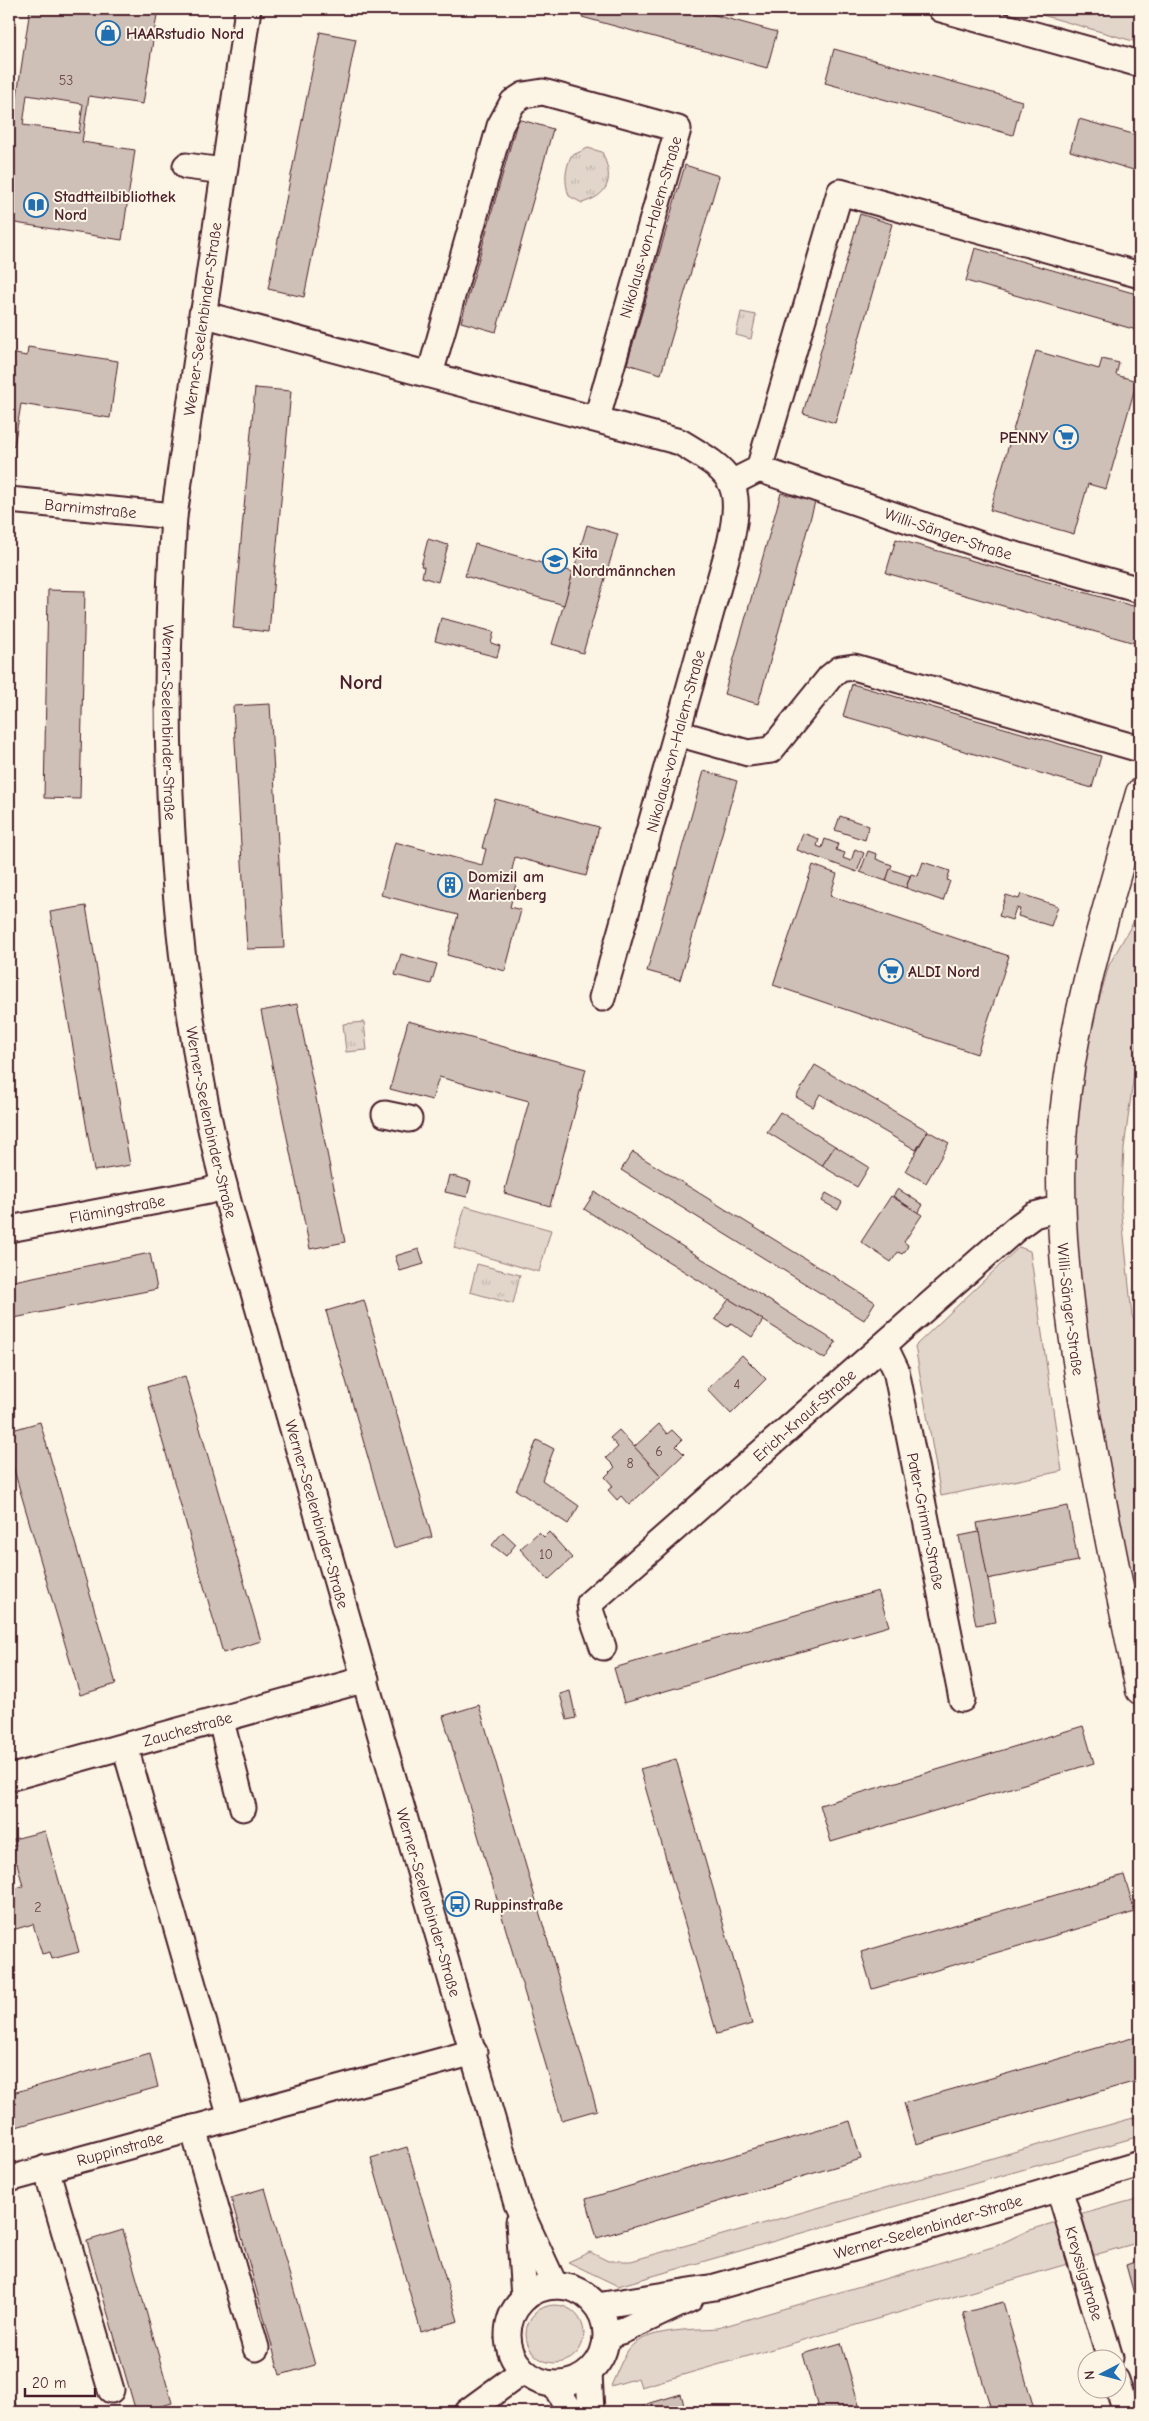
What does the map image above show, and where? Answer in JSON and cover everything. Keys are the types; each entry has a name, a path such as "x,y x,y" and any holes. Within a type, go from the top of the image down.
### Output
{"main road":[{"name":"Willi-Sänger-Straße","path":"1140,792 1102,927 1073,1055 1062,1140 1061,1208 1069,1305 1091,1450 1140,1690"},
{"name":"Willi-Sänger-Straße","path":"1102,927 1140,858"}],"street":[{"name":"Werner-Seelenbinder-Straße","path":"248,9 174,516 166,671 167,745 174,856 187,1000 211,1134 224,1185 430,1907 517,2204 555,2286"},
{"path":"942,9 1140,64"},
{"name":"Nikolaus-von-Halem-Straße","path":"430,374 500,126 513,102 524,95 543,92 576,100 678,129 597,418"},
{"path":"186,166 223,171"},
{"path":"731,483 759,469 840,192 1140,274"},
{"name":"Nikolaus-von-Halem-Straße","path":"202,314 597,418 680,442 716,464 731,483 736,501 732,535 602,998"},
{"name":"Willi-Sänger-Straße","path":"759,469 982,545 1140,590"},
{"name":"Barnimstraße","path":"9,500 174,516"},
{"path":"677,733 748,753 771,750 830,677 840,669 854,667 1140,749"},
{"path":"385,1114 409,1119"},
{"name":"Flämingstraße","path":"9,1229 168,1199 224,1185"},
{"name":"Erich-Knauf-Straße","path":"603,1647 591,1613 590,1603 884,1345 914,1316 1019,1226 1034,1215 1061,1208"},
{"name":"Pater-Grimm-Straße","path":"884,1345 896,1370 962,1699"},
{"name":"Zauchestraße","path":"9,1778 366,1679"},
{"path":"220,1721 243,1808"},
{"path":"126,1747 231,2118"},
{"name":"Ruppinstraße","path":"9,2178 474,2052"},
{"path":"193,2128 256,2348"},
{"name":"Werner-Seelenbinder-Straße","path":"597,2306 715,2287 918,2230 1140,2164"},
{"path":"46,2168 111,2390"},
{"name":"Kreyssigstraße","path":"1059,2188 1107,2348"},
{"name":"Werner-Seelenbinder-Straße","path":"517,2204 524,2298"},
{"path":"555,2286 571,2288 585,2294 597,2306 604,2320 607,2335 602,2356 589,2373 572,2382 554,2384 538,2380 524,2371 512,2355 508,2335 512,2315 524,2298 539,2289 555,2286"},
{"name":"Werner-Seelenbinder-Straße","path":"607,2335 624,2330 715,2287"},
{"path":"467,2412 524,2371"},
{"path":"589,2373 591,2412"},
{"path":"554,2384 571,2412"},
{"path":"1122,2398 1126,2412"}],"green space":[{"path":"1021,9 1140,9 1140,43"},
{"path":"588,148 602,152 608,169 608,177 604,190 599,195 582,203 569,196 566,185 567,166 571,156"},
{"path":"741,312 756,315 751,339 736,335"},
{"path":"1140,910 1140,1029 1124,1148 1121,1206 1132,1316 1140,1329 1140,1633 1112,1501 1075,1263 1071,1169 1085,1048 1109,965"},
{"path":"364,1022 367,1050 346,1052 343,1024"},
{"path":"465,1206 551,1230 539,1272 454,1248"},
{"path":"1019,1247 1030,1251 1062,1471 941,1496 915,1346"},
{"path":"477,1264 520,1275 513,1304 470,1292"},
{"path":"1140,2116 1140,2136 618,2286 568,2262 590,2252 608,2261 631,2261"},
{"path":"1140,2198 1140,2242 1091,2256 1079,2215"},
{"path":"1059,2221 1071,2263 641,2387 638,2378 611,2386 628,2350 635,2343 645,2338 683,2330 718,2328 996,2246 1027,2231"},
{"path":"555,2305 566,2307 579,2318 584,2334 582,2345 571,2358 555,2363 544,2361 531,2350 526,2334 528,2323 539,2310"}],"building":[{"path":"30,9 117,9 157,15 143,104 89,96 82,142 135,150 122,240 9,222 9,149","holes":["27,95 83,104 79,133 23,125"]},
{"path":"584,9 693,9 777,32 767,68 582,17"},
{"path":"320,32 356,39 304,297 268,289"},
{"path":"834,49 1022,101 1013,135 825,83"},
{"path":"518,119 553,129 496,332 461,322"},
{"path":"1079,119 1140,136 1140,172 1070,151"},
{"path":"685,165 719,176 661,374 627,364"},
{"path":"860,214 892,224 835,423 803,413"},
{"path":"975,248 1140,295 1140,331 966,281"},
{"path":"28,347 118,361 110,418 21,404 14,446 9,445 9,353 27,356"},
{"name":"PENNY","path":"1036,351 1099,369 1102,359 1119,363 1116,375 1137,381 1106,489 1088,484 1074,534 990,510"},
{"path":"255,388 291,391 269,632 233,628"},
{"path":"781,493 815,502 758,704 724,694"},
{"path":"587,525 618,534 583,653 552,644"},
{"path":"428,539 448,545 438,582 422,577 424,567 421,566"},
{"path":"896,539 1140,608 1140,623 1135,643 886,573"},
{"path":"475,544 573,572 564,605 465,576"},
{"path":"48,590 85,591 80,799 44,798"},
{"path":"441,618 494,632 491,643 500,646 497,657 435,641"},
{"path":"852,684 1101,756 1092,788 843,716"},
{"path":"270,704 284,948 247,949 233,706"},
{"path":"704,771 737,781 680,980 647,971"},
{"name":"Domizil am Marienberg","path":"495,799 599,827 586,876 515,857 511,874 518,876 510,907 521,910 505,971 447,955 458,915 381,895 395,842 482,865 486,849 482,848"},
{"path":"840,816 869,826 865,840 835,830"},
{"path":"803,833 819,839 817,846 822,848 825,839 838,844 836,850 845,853 843,858 851,861 855,849 864,853 857,872 797,850"},
{"path":"868,851 877,854 876,859 892,865 886,881 860,872"},
{"path":"923,862 950,871 947,880 950,881 943,901 906,888 911,874 918,876"},
{"name":"ALDI Nord","path":"813,865 837,874 830,896 1009,956 977,1054 773,985"},
{"path":"890,869 910,876 906,888 886,881"},
{"path":"1021,894 1058,906 1051,926 1018,916 1020,909 1016,908 1012,920 999,916 1006,895 1019,899"},
{"path":"86,906 130,1165 94,1171 50,912"},
{"path":"401,954 437,964 431,984 395,975"},
{"path":"297,1004 345,1242 310,1249 261,1011"},
{"path":"408,1021 586,1069 550,1206 504,1193 529,1101 439,1077 432,1100 390,1089"},
{"path":"815,1065 928,1131 916,1150 820,1094 813,1107 796,1097"},
{"path":"780,1112 835,1146 822,1166 767,1132"},
{"path":"928,1131 949,1143 926,1183 905,1171"},
{"path":"835,1146 869,1167 857,1187 822,1166"},
{"path":"633,1152 875,1302 864,1320 621,1170"},
{"path":"449,1175 471,1181 467,1197 445,1192"},
{"path":"898,1189 923,1205 918,1213 893,1196"},
{"path":"595,1192 836,1342 825,1359 584,1209"},
{"path":"826,1193 842,1202 838,1210 822,1201"},
{"path":"891,1196 922,1215 904,1242 908,1245 906,1250 902,1254 898,1252 891,1262 861,1242"},
{"path":"419,1249 424,1264 400,1271 395,1256"},
{"path":"150,1253 157,1289 9,1319 9,1282"},
{"path":"729,1299 763,1320 752,1337 731,1323 728,1327 715,1319"},
{"path":"364,1300 432,1537 394,1548 326,1311"},
{"path":"742,1355 766,1379 731,1414 707,1389"},
{"path":"185,1376 261,1641 223,1653 147,1387"},
{"path":"40,1422 116,1684 80,1695 9,1453 9,1431"},
{"path":"659,1424 667,1434 672,1430 682,1440 676,1446 684,1454 661,1476 634,1447"},
{"path":"619,1430 661,1476 629,1505 621,1496 617,1500 608,1490 613,1486 605,1477 615,1467 606,1458 618,1447 610,1438"},
{"path":"537,1440 554,1449 542,1480 579,1506 568,1524 516,1490"},
{"path":"1068,1506 1078,1561 987,1579 977,1523"},
{"path":"503,1532 516,1544 506,1556 492,1545"},
{"path":"539,1532 544,1537 549,1532 572,1558 548,1580 520,1549"},
{"path":"979,1532 996,1622 976,1625 959,1536"},
{"path":"878,1591 889,1626 624,1703 614,1668"},
{"path":"570,1691 576,1718 567,1720 560,1694"},
{"path":"479,1705 597,2110 562,2120 443,1716"},
{"path":"1083,1726 1094,1763 831,1842 820,1805"},
{"path":"676,1759 752,2024 717,2034 640,1769"},
{"path":"45,1831 79,1952 52,1959 50,1952 42,1954 33,1924 9,1931 9,1890 23,1886 17,1863 9,1866 9,1853 12,1852 10,1847 16,1845 14,1839"},
{"path":"1124,1875 1135,1912 872,1989 861,1952"},
{"path":"1139,2036 1140,2080 916,2144 904,2103"},
{"path":"150,2054 158,2087 9,2129 9,2094"},
{"path":"850,2121 861,2159 597,2238 586,2199"},
{"path":"407,2147 458,2321 421,2332 371,2158"},
{"path":"265,2188 315,2365 280,2375 231,2198"},
{"path":"123,2230 172,2403 141,2412 136,2412 87,2241"},
{"path":"1140,2260 1140,2316 1126,2265"},
{"path":"1003,2302 1035,2412 992,2412 984,2386 963,2313"},
{"path":"841,2343 861,2412 819,2412 803,2354"},
{"path":"9,2382 18,2412 9,2412"},
{"path":"681,2394 686,2412 646,2412 644,2405"}],"place":[{"name":"HAARstudio Nord","path":"108,33"},
{"name":"Stadtteilbibliothek Nord","path":"36,205"},
{"name":"PENNY","path":"1066,437"},
{"name":"Kita Nordmännchen","path":"555,561"},
{"name":"Domizil am Marienberg","path":"450,885"},
{"name":"ALDI Nord","path":"891,971"},
{"name":"Ruppinstraße","path":"457,1904"}],"district":[{"name":"Nord","path":"361,682"}]}
